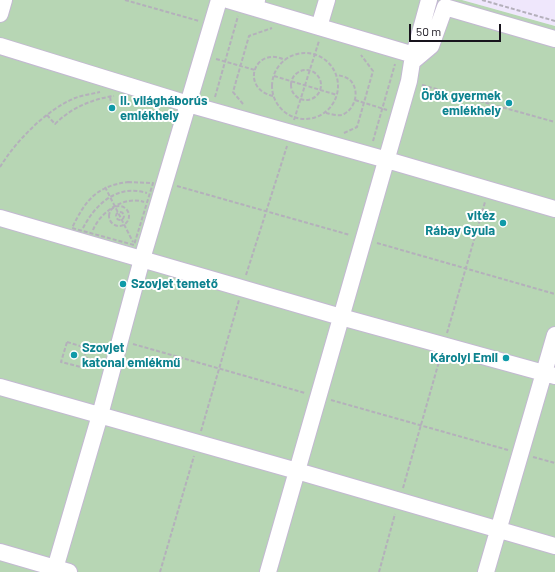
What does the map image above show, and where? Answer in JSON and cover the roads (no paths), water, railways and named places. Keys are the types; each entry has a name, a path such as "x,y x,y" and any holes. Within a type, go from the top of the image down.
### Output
{"lane":[{"path":"0,14 4,0"},
{"path":"0,552 60,571 142,259 219,0"},
{"path":"228,0 256,4 319,33 413,59"},
{"path":"319,33 327,0"},
{"path":"268,572 410,81 413,59 429,0"},
{"path":"413,59 431,46 445,7 555,39"},
{"path":"0,46 124,91 293,126 387,160 555,209"},
{"path":"0,218 341,317 550,375"},
{"path":"486,572 521,453 550,375 555,335"},
{"path":"0,387 555,546"}],"place":[{"name":"Örök gyermek emlékhely","path":"509,103"},
{"name":"II. világháborús emlékhely","path":"112,108"},
{"name":"vitéz Rábay Gyula","path":"503,223"},
{"name":"Szovjet temető","path":"123,284"},
{"name":"Szovjet katonai emlékmű","path":"74,355"},
{"name":"Károlyi Emil","path":"506,358"}]}
